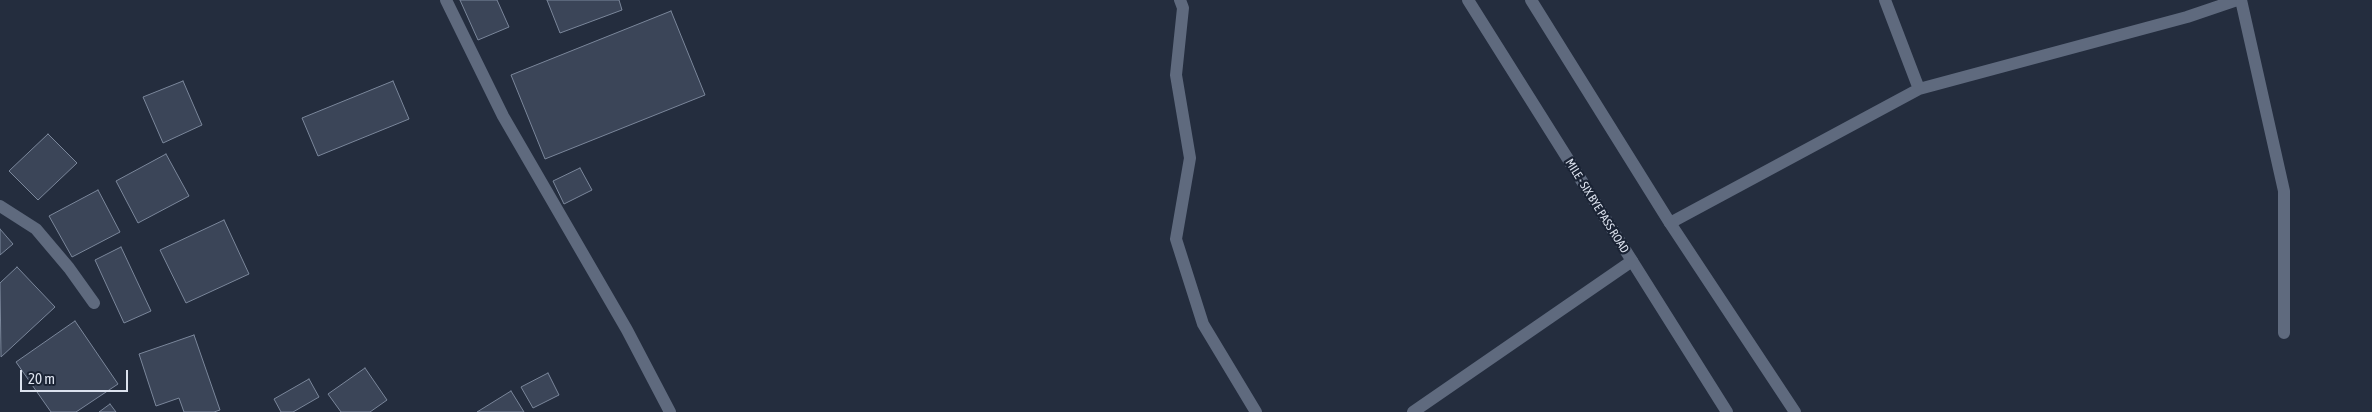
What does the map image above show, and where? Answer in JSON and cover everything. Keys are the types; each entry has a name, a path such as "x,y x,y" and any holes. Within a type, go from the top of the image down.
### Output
{"street":[{"path":"446,0 503,116 626,330 670,412"},
{"path":"1180,0 1183,8 1176,75 1190,158 1176,239 1202,324 1256,412"},
{"name":"MILE - SIX BYE PASS ROAD","path":"1468,0 1727,412"},
{"path":"1531,0 1670,223 1795,412"},
{"path":"1885,0 1919,89"},
{"path":"1670,223 1919,89 2187,17 2239,0 2284,191 2284,333"},
{"path":"0,206 36,229 69,268 94,303"},
{"path":"1413,412 1632,262"}],"building":[{"path":"460,0 497,0 509,27 478,40"},
{"path":"547,0 619,0 622,10 560,33"},
{"path":"671,11 705,95 545,159 511,75"},
{"path":"183,81 202,125 163,143 143,97"},
{"path":"393,81 409,119 318,156 302,118"},
{"path":"48,134 77,163 38,200 9,171"},
{"path":"166,154 189,196 138,223 116,181"},
{"path":"580,168 592,190 564,204 553,181"},
{"path":"98,190 120,232 72,257 49,216"},
{"path":"224,220 249,274 186,303 160,250"},
{"path":"0,229 13,244 0,255"},
{"path":"121,247 151,311 124,323 95,260"},
{"path":"17,267 55,307 1,357 0,283"},
{"path":"75,321 118,384 76,412 51,412 16,362"},
{"path":"194,335 220,410 214,412 184,412 179,398 156,406 139,354"},
{"path":"365,368 387,400 370,412 341,412 328,394"},
{"path":"548,373 559,395 533,408 521,387"},
{"path":"309,379 319,397 293,412 281,412 274,399"},
{"path":"511,391 524,412 477,412"},
{"path":"110,404 116,412 99,412"}]}
